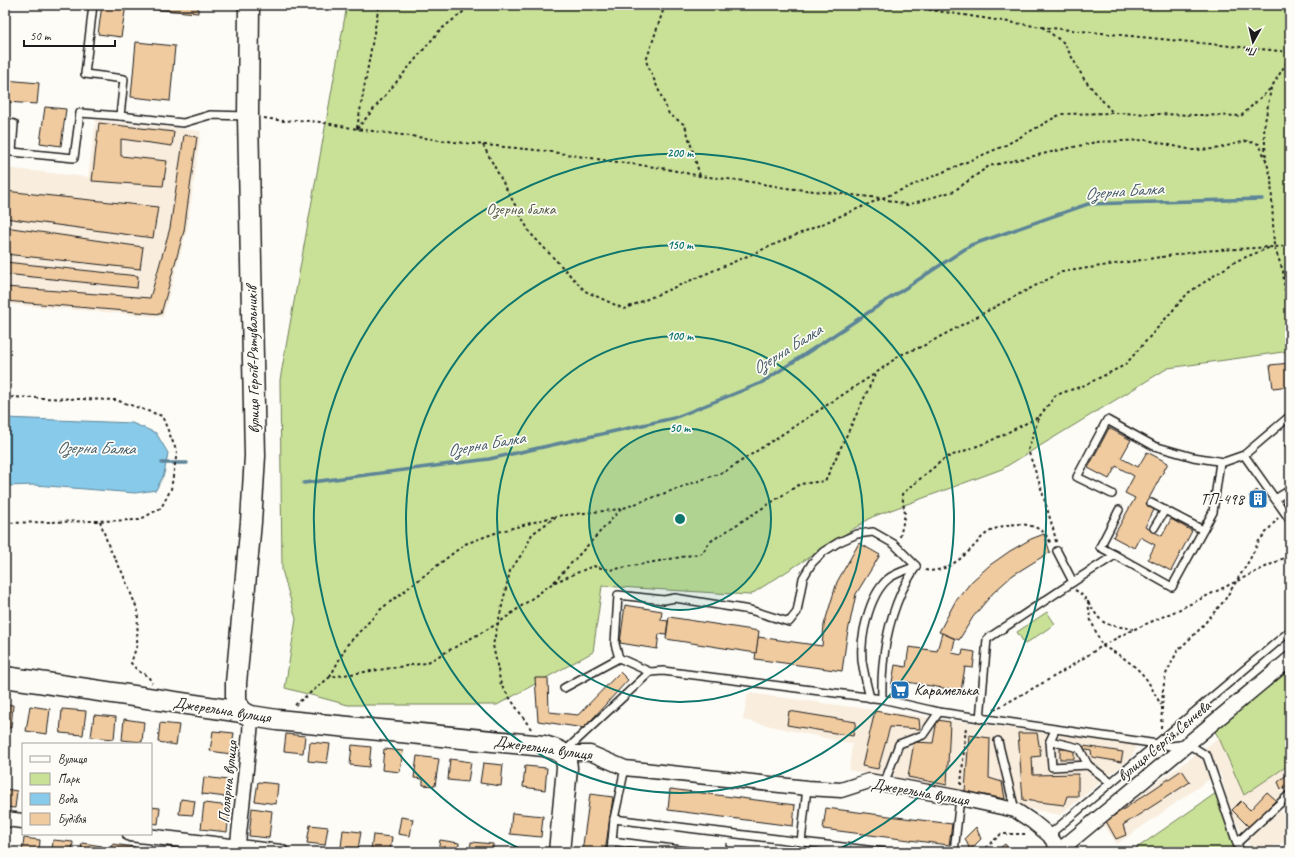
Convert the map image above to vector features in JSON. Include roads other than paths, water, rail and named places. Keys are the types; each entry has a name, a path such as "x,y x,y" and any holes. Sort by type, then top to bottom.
{"main road":[{"name":"вулиця Героїв-Рятувальників","path":"247,714 236,702 236,683 251,522 255,456 248,116 249,5"},
{"name":"Джерельна вулиця","path":"5,677 247,714 277,720 544,746 563,753"},
{"path":"559,852 567,768 566,759 563,753"}],"street":[{"name":"вулиця Сергія Сєнчева","path":"1061,851 1290,659"},
{"name":"Полярна вулиця","path":"237,849 250,733 247,714"},
{"name":"Джерельна вулиця","path":"563,753 590,753 626,768 807,788 841,790 869,781 960,798 1015,810 1049,835 1061,851"},
{"path":"5,819 22,821"},
{"path":"137,835 237,849 281,852"}],"lane":[{"path":"93,5 85,74 124,79 120,116"},
{"path":"5,122 14,124 12,152 74,158 80,112 183,123 210,115 248,116"},
{"path":"1112,494 1077,476 1107,420 1154,446 1224,462 1244,455 1290,416"},
{"path":"1244,455 1287,516"},
{"path":"1119,510 1100,547 1172,587 1213,512 1220,462"},
{"path":"1275,499 1290,490"},
{"path":"1151,502 1203,530"},
{"path":"1287,516 1290,504"},
{"path":"1154,528 1164,510"},
{"path":"916,566 894,544 873,532 857,534 839,542 823,552 812,563 803,578 797,612 790,622 750,610 675,598 664,600 618,595 615,644 619,658 650,672 663,671 882,699 967,717 1171,746 1188,744 1207,756 1240,852"},
{"path":"1057,551 1070,584"},
{"path":"980,719 987,639 1115,555"},
{"path":"870,698 862,661 864,632 871,606 879,588 889,577 916,566"},
{"path":"882,699 882,677 886,636 901,592 916,566"},
{"path":"1049,835 1290,631"},
{"path":"564,688 619,658"},
{"path":"563,753 650,672"},
{"path":"884,784 899,744 923,735 939,712"},
{"path":"1055,730 1050,741 1052,767 1088,765"},
{"path":"998,741 1015,810"},
{"path":"1050,741 1079,748 1088,765 1110,782"},
{"path":"611,852 614,819 626,768"},
{"path":"801,842 807,788"},
{"path":"1237,843 1290,794"},
{"path":"954,852 960,798"},
{"path":"614,819 884,852"},
{"path":"612,841 696,852"},
{"path":"812,852 813,843"}],"water":[{"path":"5,418 132,423 156,433 168,453 164,474 156,490 135,493 35,485 5,486"}],"waterway":[{"name":"Озерна Балка","path":"304,483 489,459 674,418 761,383 971,245 1088,204 1262,199"},
{"name":"Озерна Балка","path":"162,463 187,463"}],"place":[{"name":"ТП-498","path":"1258,499"},
{"name":"Карамелька","path":"900,690"}],"park label":[{"name":"Озерна балка","path":"521,209"}]}
